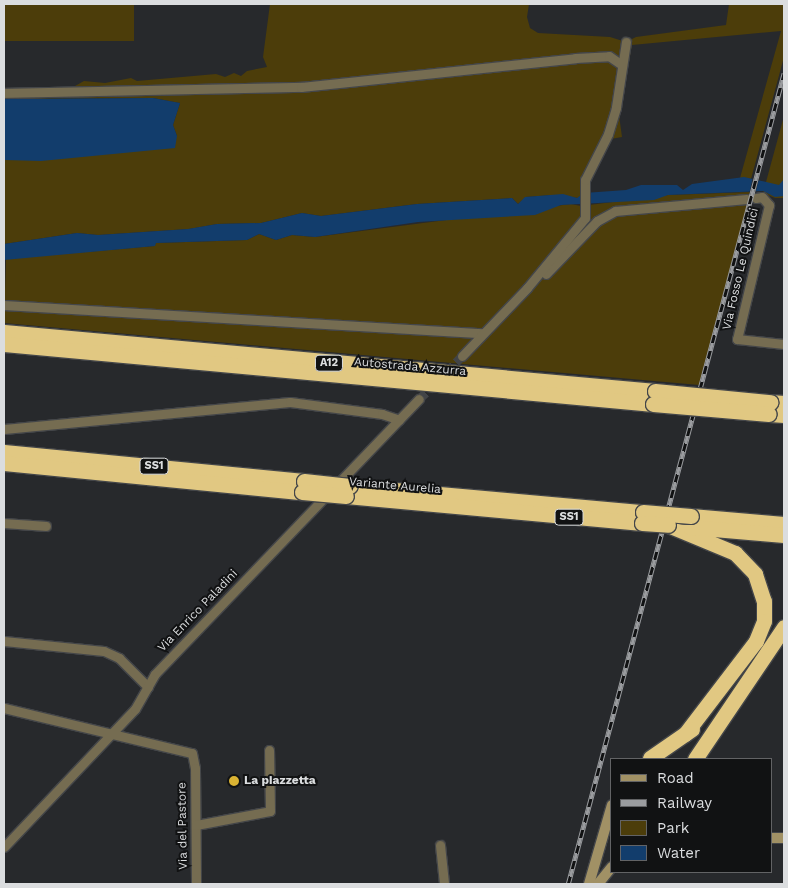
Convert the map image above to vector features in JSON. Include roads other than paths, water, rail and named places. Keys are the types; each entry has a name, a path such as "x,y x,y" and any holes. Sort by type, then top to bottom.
{"highway":[{"name":"Autostrada Azzurra","path":"4,332 654,398"},
{"name":"Autostrada Azzurra","path":"4,344 777,409"},
{"name":"Variante Aurelia","path":"4,452 348,491 642,517 689,525 784,535"},
{"name":"Variante Aurelia","path":"4,463 303,486"},
{"name":"Variante Aurelia","path":"642,517 668,525 749,521 784,524"},
{"path":"749,521 784,520"},
{"path":"685,734 753,647 762,628 765,608 761,585 746,562 726,547 689,525"},
{"path":"696,758 781,632 784,620"},
{"path":"648,758 685,734 720,705 760,661"}],"street":[{"path":"462,356 481,333 516,299 585,218 584,187 608,134 626,42"},
{"path":"4,92 301,87 609,56 622,65"},
{"name":"Via Fosso Le Quindici","path":"756,198 762,198 769,205 737,339 784,344"},
{"name":"Via Fosso Le Quindici","path":"516,299 523,298 597,221 615,210 746,199"},
{"path":"4,305 481,333"},
{"name":"Via Enrico Paladini","path":"4,847 142,701 148,687 162,667 419,399"},
{"path":"4,429 290,402 382,414 399,420"},
{"path":"4,523 46,526"},
{"path":"4,641 104,651 119,658 148,687"},
{"path":"4,708 112,733"},
{"name":"Via del Pastore","path":"112,733 189,751 194,757 196,884"},
{"path":"196,826 270,811 269,750"},
{"path":"589,884 610,812"},
{"path":"440,845 444,884"},
{"path":"598,884 610,869"}],"water":[{"path":"153,98 180,103 173,125 177,136 175,148 41,161 4,160 4,99"},
{"path":"744,177 779,185 784,179 784,196 775,197 763,191 668,195 654,200 561,205 535,215 418,222 315,237 292,235 276,240 259,234 247,240 156,243 155,246 4,260 4,244 77,233 98,235 188,229 217,224 261,223 302,213 321,216 417,204 512,198 518,204 525,197 563,194 577,198 584,193 626,190 641,185 677,185 683,190 692,184"}],"tunnel":[{"path":"447,372 462,356"},
{"path":"419,399 436,383"}],"railway":[{"path":"568,884 784,73"}],"place":[{"name":"La piazzetta","path":"234,781"}]}
